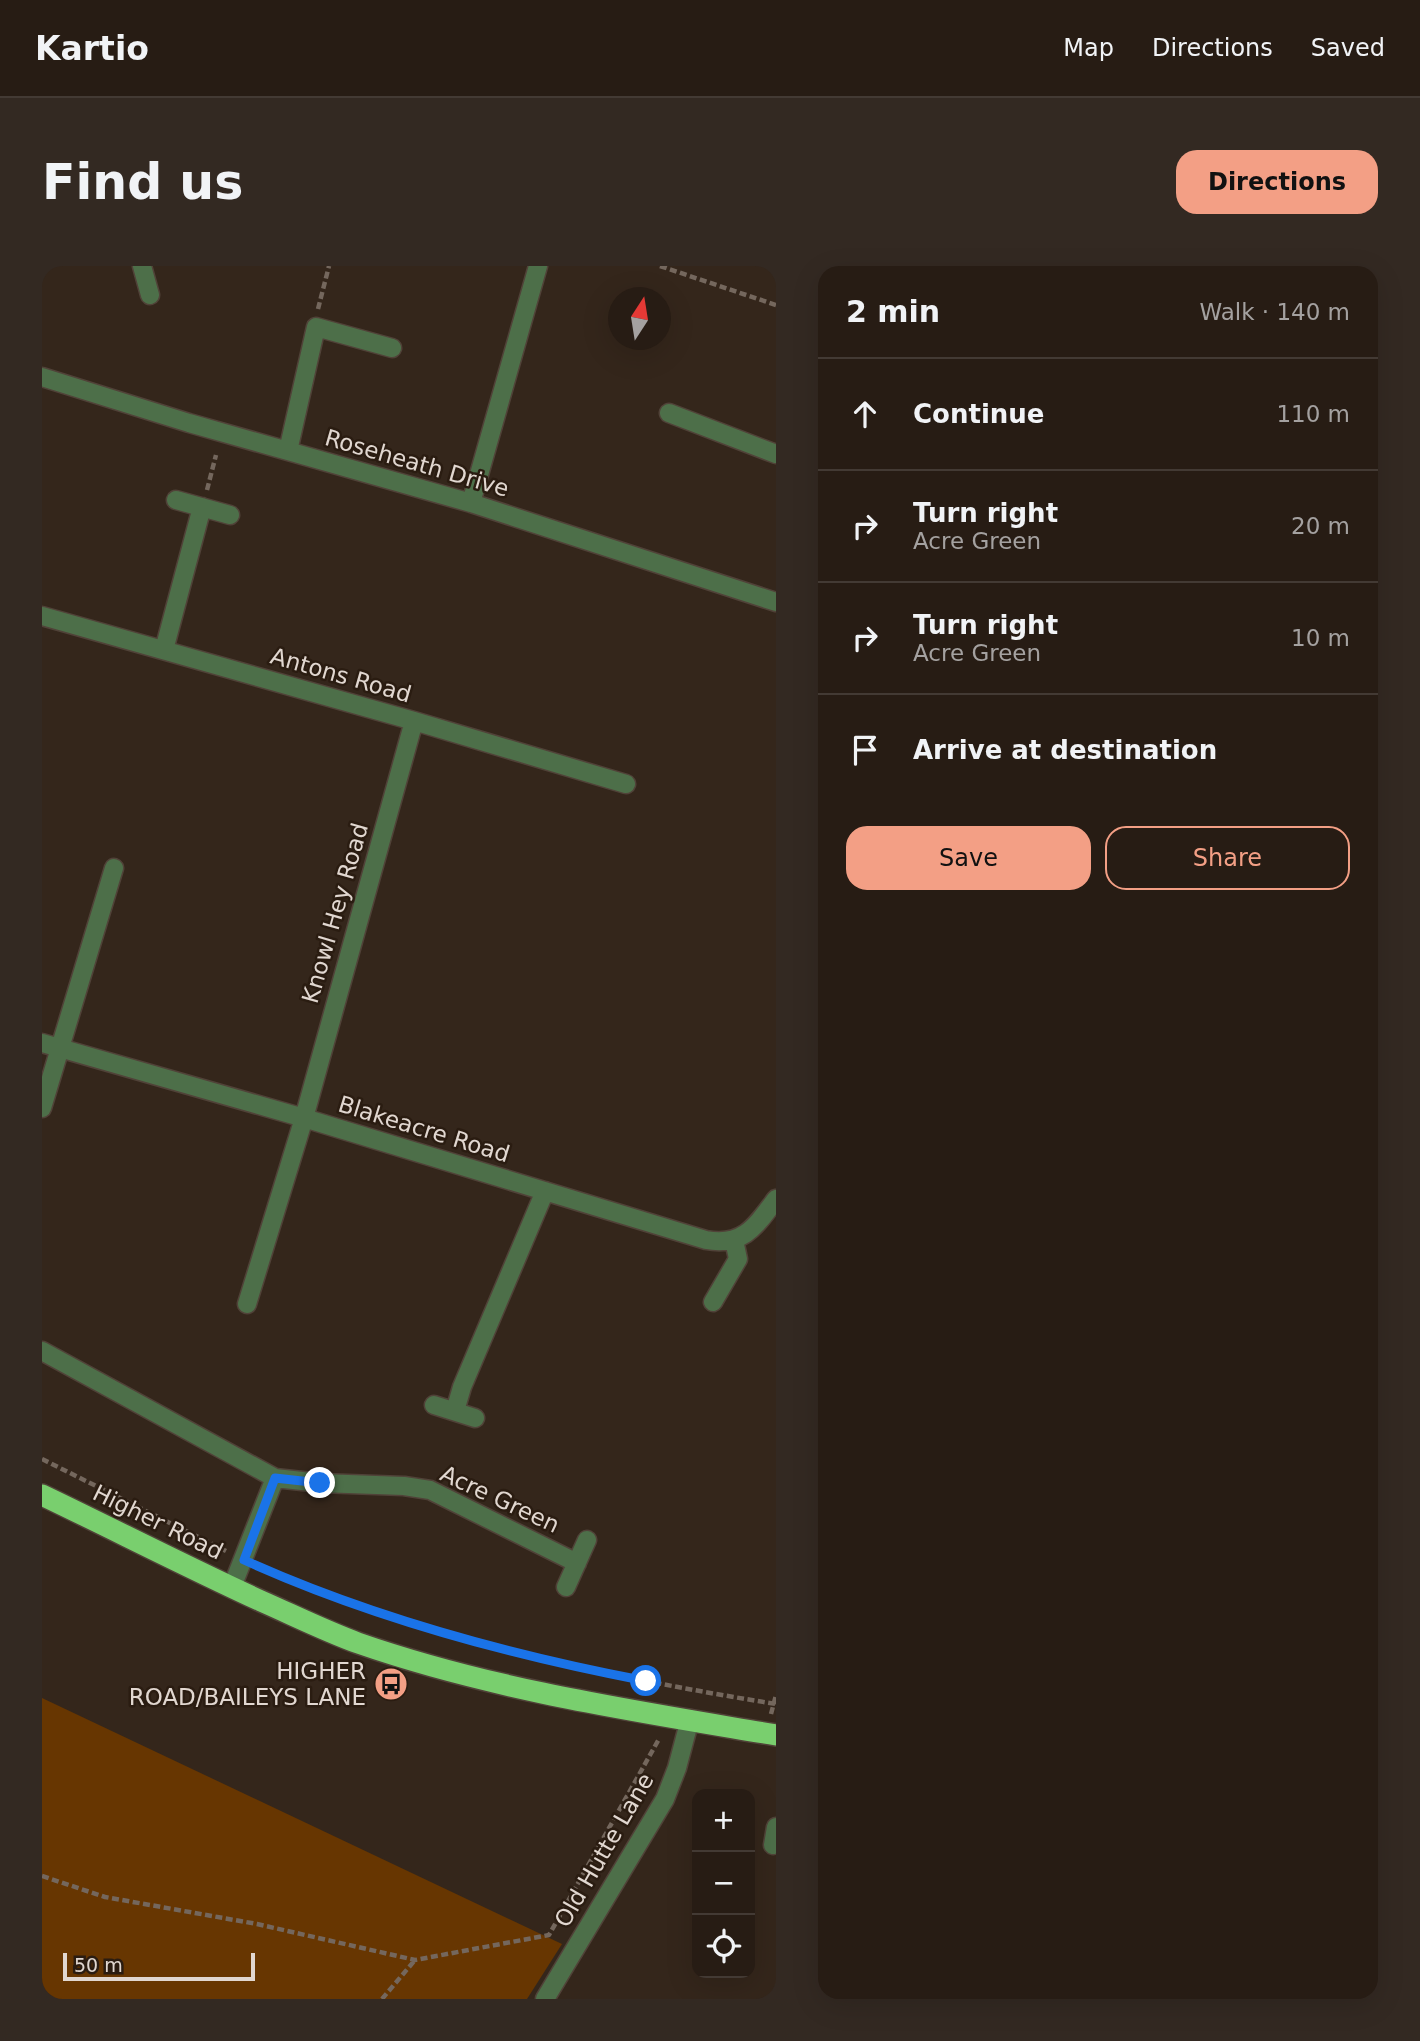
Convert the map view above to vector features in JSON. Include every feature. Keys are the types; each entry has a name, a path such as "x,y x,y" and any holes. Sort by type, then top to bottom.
{"highway":[{"name":"Higher Road","path":"42,1495 232,1587 356,1642 477,1679 776,1735"}],"street":[{"path":"142,266 150,295"},
{"path":"471,503 538,266"},
{"path":"288,451 316,327 391,348"},
{"name":"Roseheath Drive","path":"42,377 190,423 471,503 776,602"},
{"path":"668,413 776,454"},
{"path":"176,500 229,515"},
{"path":"164,650 202,507"},
{"name":"Antons Road","path":"42,616 626,784"},
{"name":"Knowl Hey Road","path":"247,1304 303,1118 414,721"},
{"path":"42,1108 51,1045 114,868"},
{"name":"Blakeacre Road","path":"51,1045 706,1240 720,1243 734,1240"},
{"path":"455,1411 462,1387 545,1191"},
{"path":"713,1302 738,1259 734,1240 743,1237 776,1199"},
{"name":"Acre Green","path":"42,1351 275,1478 430,1490 577,1563"},
{"path":"434,1405 475,1418"},
{"path":"232,1587 275,1478"},
{"path":"566,1587 587,1540"},
{"name":"Old Hutte Lane","path":"545,1999 665,1799 677,1769 680,1718"},
{"path":"773,1845 776,1827"}],"path":[{"path":"316,327 318,307 329,266"},
{"path":"660,266 776,305"},
{"path":"202,507 216,455"},
{"path":"42,1459 244,1560 388,1615 483,1645 607,1674 774,1704 776,1695"},
{"path":"42,1876 106,1897 257,1924 415,1960 549,1935 680,1718"},
{"path":"382,1999 415,1960"}],"shaded area":[{"path":"42,1698 562,1944 527,1999 42,1999"}],"place":[{"name":"HIGHER ROAD/BAILEYS LANE","path":"391,1684"}],"route":[{"path":"320,1483 275,1478 244,1560 388,1615 483,1645 646,1681"}]}
